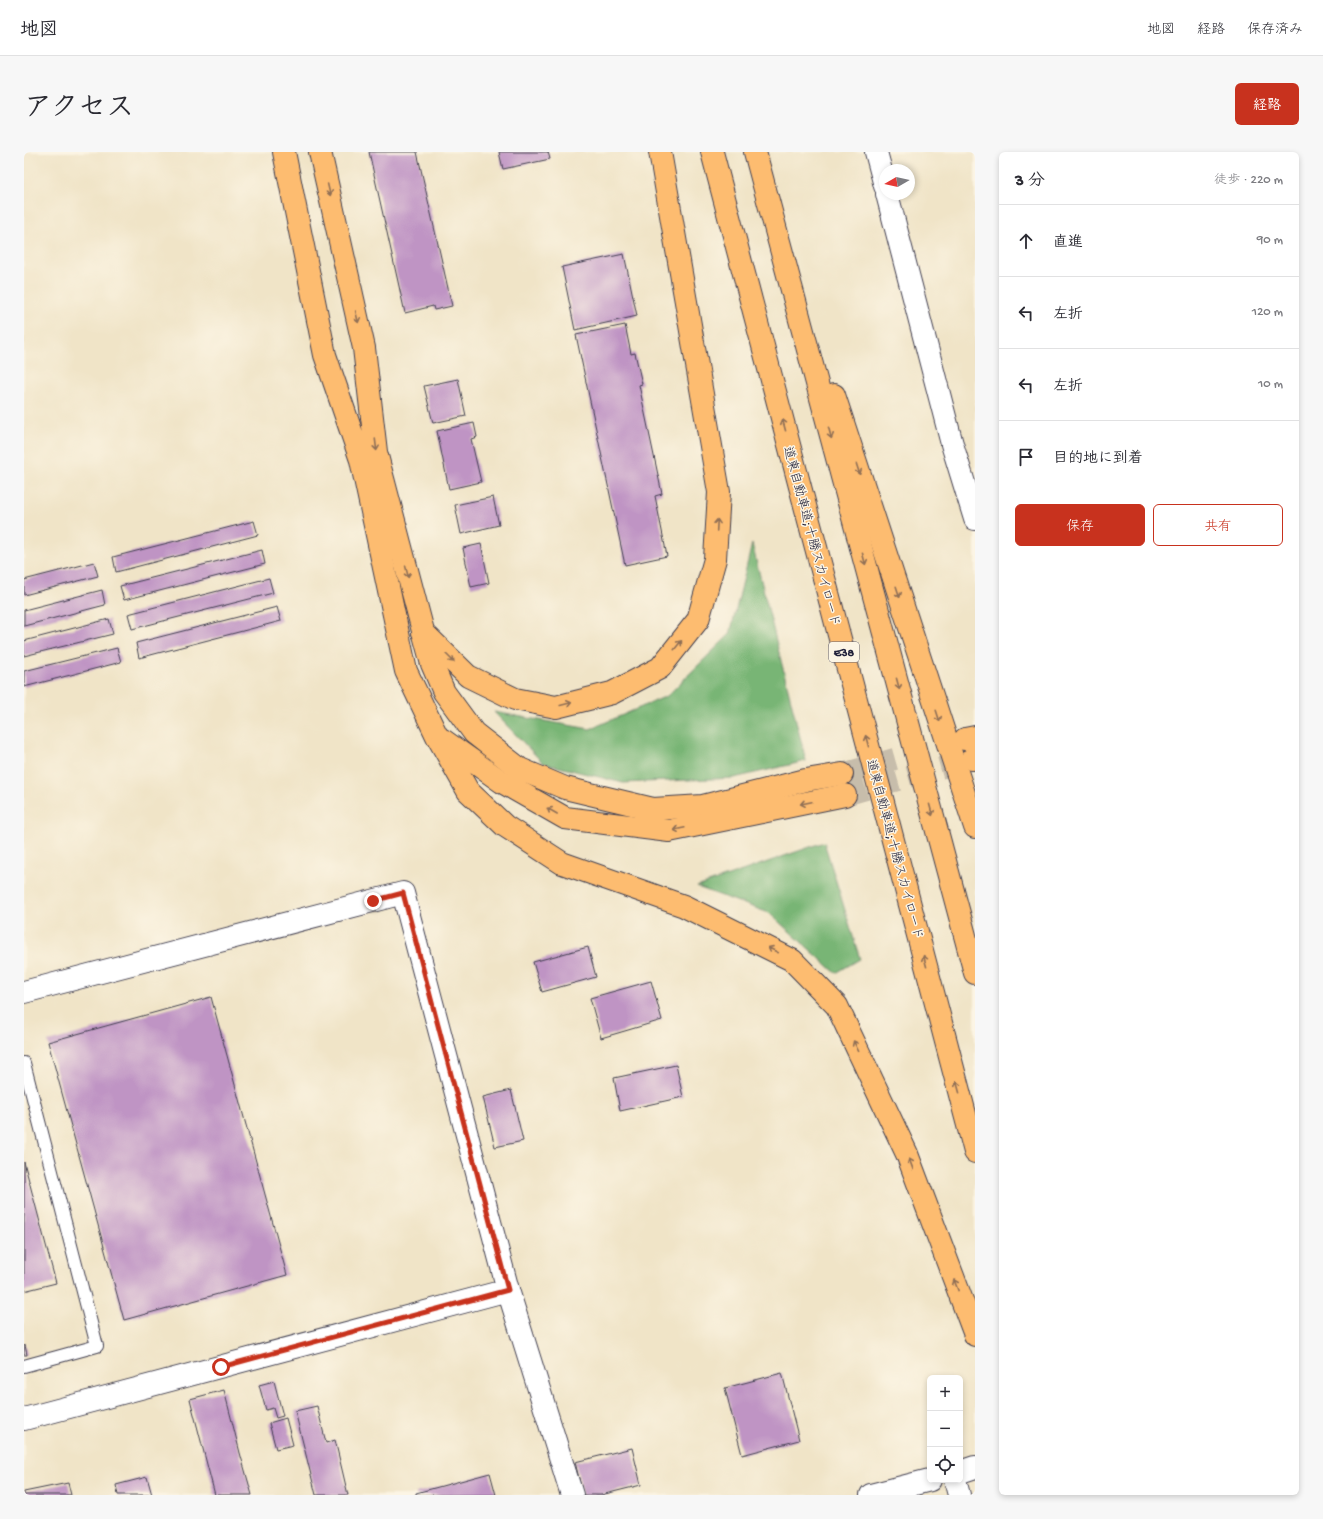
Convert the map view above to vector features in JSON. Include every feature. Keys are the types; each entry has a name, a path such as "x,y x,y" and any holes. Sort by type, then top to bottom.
{"highway":[{"path":"284,152 325,355 361,460 406,671 437,736 468,791 505,826 562,864 684,906 792,960 837,1006 907,1154 975,1335"},
{"path":"320,152 364,348 376,452 423,631 432,664 444,692 474,733 520,769 565,788 653,809 703,806 806,780 843,784 669,831 565,818 502,782 437,736"},
{"path":"423,631 468,676 515,699 556,707 612,693 660,668 698,620 715,559 719,492 660,152"},
{"name":"道東自動車道;十勝スカイロード","path":"712,152 975,1152"},
{"path":"755,152 975,973"},
{"path":"769,207 806,310 975,827"}],"street":[{"path":"876,152 879,164"},
{"path":"889,200 952,444 975,519"},
{"path":"24,992 403,893 508,1290 572,1495"},
{"path":"24,1419 508,1290"},
{"path":"963,1471 975,1468"},
{"path":"870,1495 927,1481"},
{"path":"956,1483 959,1495"}],"lane":[{"path":"24,1063 28,1096 97,1346 24,1366"}],"green space":[{"path":"752,544 806,761 734,778 623,783 543,763 494,712 590,729 667,696 730,634"},
{"path":"824,842 860,959 836,973 769,913 697,887"}],"building":[{"path":"369,152 417,152 452,306 434,310 433,306 405,313"},
{"path":"499,152 548,152 550,159 503,169"},
{"path":"624,254 637,316 575,330 562,267"},
{"path":"625,325 631,354 635,353 642,384 639,385 662,494 655,496 667,556 625,565 576,335"},
{"path":"458,379 466,416 433,423 424,386"},
{"path":"474,423 477,437 471,439 481,482 449,489 437,431"},
{"path":"493,497 499,525 461,534 455,505"},
{"path":"254,521 258,535 116,572 113,557"},
{"path":"481,544 489,583 471,587 463,548"},
{"path":"262,550 265,564 124,600 120,586"},
{"path":"94,562 98,576 24,595 24,580"},
{"path":"269,578 273,593 132,629 128,614"},
{"path":"102,590 105,605 24,626 24,610"},
{"path":"277,607 281,621 139,658 136,643"},
{"path":"109,619 113,634 24,656 24,641"},
{"path":"117,648 121,662 24,687 24,671"},
{"path":"588,947 596,977 542,992 533,962"},
{"path":"651,981 662,1020 601,1038 590,998"},
{"path":"211,997 287,1275 124,1320 48,1042"},
{"path":"676,1065 683,1097 620,1111 614,1078"},
{"path":"511,1090 523,1141 495,1147 483,1097"},
{"path":"24,1162 56,1283 24,1291"},
{"path":"25,1345 27,1355 24,1355"},
{"path":"782,1373 799,1440 742,1455 725,1388"},
{"path":"274,1381 283,1416 276,1418 273,1408 266,1410 259,1385"},
{"path":"224,1390 252,1495 215,1495 190,1399"},
{"path":"317,1406 326,1443 335,1440 348,1495 316,1495 295,1411"},
{"path":"286,1418 293,1445 276,1449 269,1423"},
{"path":"632,1448 641,1485 601,1495 583,1495 575,1462"},
{"path":"490,1473 496,1495 416,1495 416,1493"},
{"path":"147,1477 152,1495 118,1495 116,1485"},
{"path":"68,1483 71,1495 24,1495 24,1492"}],"tunnel":[{"path":"842,774 965,739"},
{"path":"845,795 972,759"}],"route":[{"path":"221,1367 508,1290 403,893 373,901"}]}
